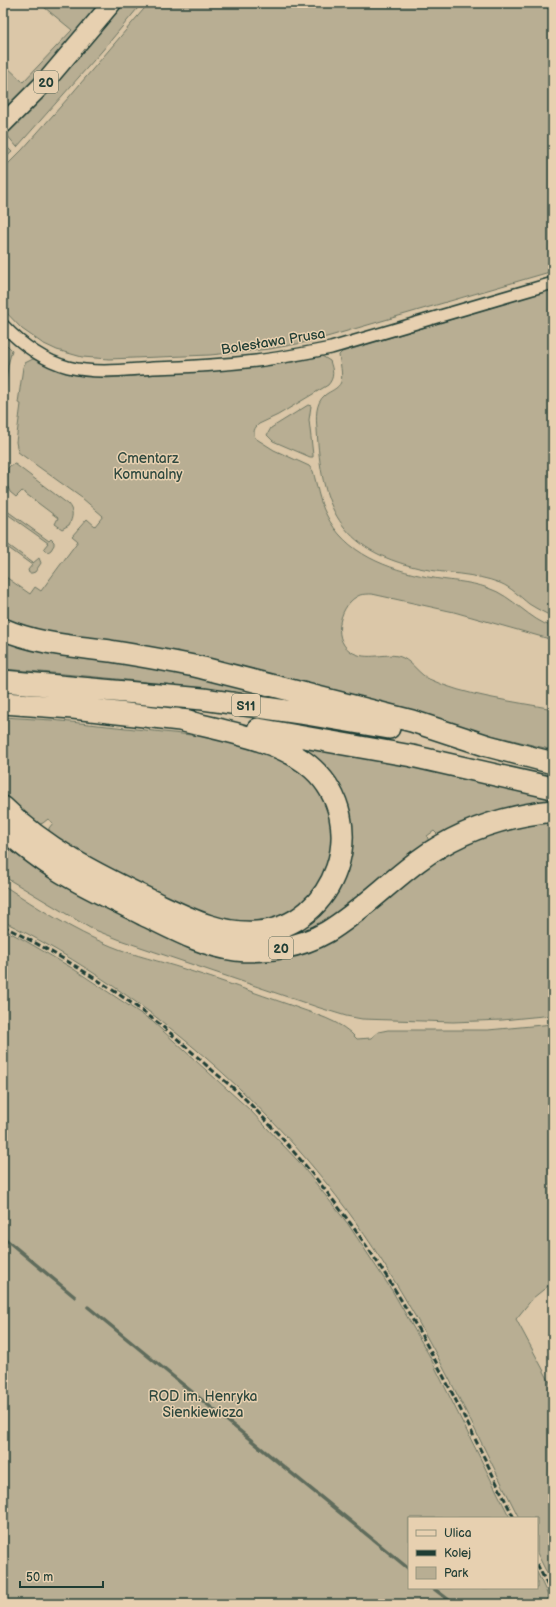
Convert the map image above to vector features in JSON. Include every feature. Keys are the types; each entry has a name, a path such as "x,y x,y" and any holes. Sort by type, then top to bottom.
{"highway":[{"path":"3,628 21,636 49,643 149,657 203,668 412,722 488,746"},
{"name":"S11","path":"3,681 203,699 300,713 488,746 553,763"},
{"name":"S11","path":"3,702 73,708 251,728 352,745 478,770 553,788"},
{"path":"3,807 40,839 58,852 112,882 198,922 217,929 236,932 257,932 274,929 289,923 304,914 322,895 333,877 339,861 343,843 340,814 331,791 324,779 313,768 291,752 258,740 176,719"},
{"name":"20","path":"3,829 27,849 58,871 186,936 212,945 237,950 268,950 290,946 325,933 364,905 417,862 453,838 506,818 553,811"}],"main road":[{"name":"20","path":"3,124 46,81 112,3"}],"street":[{"name":"Bolesława Prusa","path":"3,325 26,347 43,358 83,370 110,371 225,365 293,356 331,348 553,283"}],"green space":[{"path":"39,3 103,3 3,116 3,63 23,82 72,30"},
{"path":"119,3 142,3 102,51 17,147 6,134 7,128"},
{"path":"149,3 553,3 553,271 313,341 270,349 210,355 109,359 82,357 57,350 42,343 22,329 3,309 3,169 69,97"},
{"path":"3,143 12,152 3,160"},
{"path":"553,289 553,617 529,604 512,590 500,583 470,575 419,568 392,560 370,550 353,536 340,521 330,502 323,481 316,420 319,402 341,382 342,372 339,355 342,352"},
{"path":"3,341 12,350 8,365 3,414"},
{"name":"Cmentarz Komunalny","path":"322,356 330,361 332,367 332,379 328,385 278,415 259,424 254,430 255,438 274,450 309,466 313,471 326,514 334,528 344,540 369,558 413,574 466,582 488,588 505,596 544,624 553,627 553,640 454,612 372,594 364,594 353,599 347,605 343,613 340,621 340,630 344,645 350,651 363,656 391,655 403,658 429,679 458,690 553,709 553,750 415,717 140,655 3,621 3,575 30,594 35,587 41,591 78,541 72,536 87,519 95,526 103,516 82,498 18,452 16,442 21,404 18,403 23,367 25,363 33,359 71,374 107,378 239,368 294,362"},
{"path":"308,405 311,406 309,420 313,457 273,441 267,435 271,428"},
{"path":"15,464 68,504 72,514 69,525 62,529 55,524 58,518 22,491 16,497 10,492 7,485 8,468"},
{"path":"3,508 49,541 51,539 54,542 54,545 51,550 48,552 45,551 44,548 48,543 3,511"},
{"path":"3,541 33,563 39,558 41,563 35,572 29,573 28,570 32,565 3,544"},
{"path":"3,635 116,657 316,704 160,684 3,669"},
{"path":"3,717 52,720 228,739 287,757 325,794 335,849 314,895 278,920 226,924 119,878 49,835 49,828 53,823 48,819 38,825 3,798"},
{"path":"301,747 396,764 491,784 553,799 553,806 439,836 434,831 427,836 429,842 333,922 263,945 189,925 297,926 350,838 298,748"},
{"path":"553,818 553,1015 502,1020 453,1022 362,1019 346,1016 123,941 90,928 3,876 3,837 272,957 473,836"},
{"path":"3,885 69,926 97,940 129,953 175,966 317,1015 335,1022 350,1032 357,1039 371,1038 378,1032 388,1030 488,1030 553,1024 553,1282 533,1298 516,1319 553,1388 553,1585 538,1555 538,1517 519,1517 454,1387 401,1292 346,1208 306,1158 262,1111 215,1066 165,1024 113,986 59,952 3,921"},
{"name":"ROD im. Henryka Sienkiewicza","path":"3,929 72,968 152,1021 250,1110 299,1162 348,1224 393,1292 429,1355 510,1517 408,1517 408,1589 538,1589 538,1574 552,1604 3,1604"}],"waterway":[{"path":"3,1237 75,1297"},
{"path":"88,1307 408,1568"},
{"path":"434,1589 454,1604"}],"railway":[{"path":"3,926 80,969 153,1019 253,1107 292,1149 347,1218 395,1290 442,1374 514,1517"},
{"path":"538,1566 553,1596"}]}
